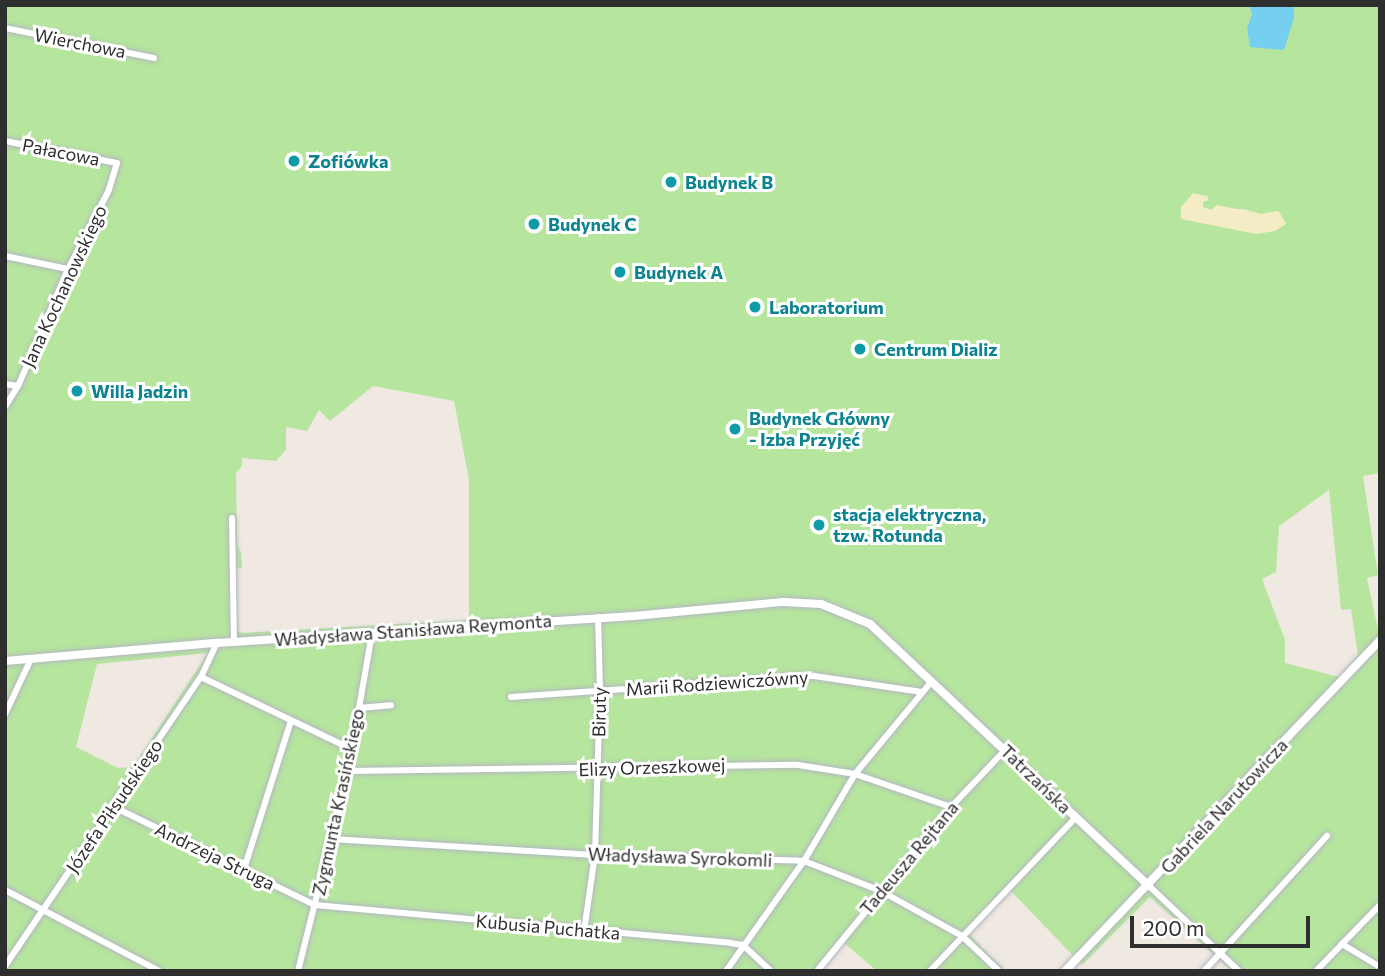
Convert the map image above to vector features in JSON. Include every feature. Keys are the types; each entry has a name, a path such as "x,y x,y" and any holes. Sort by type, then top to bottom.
{"street":[{"name":"Wierchowa","path":"5,29 154,58"},
{"name":"Pałacowa","path":"5,141 117,163"},
{"name":"Jana Kochanowskiego","path":"5,407 18,386 68,269 108,190 117,163"},
{"path":"5,256 68,269"},
{"path":"5,384 18,386"},
{"path":"232,518 234,642"},
{"name":"Władysława Stanisława Reymonta","path":"5,661 783,602 821,604"},
{"name":"Tatrzańska","path":"821,604 870,624 1239,971"},
{"name":"Biruty","path":"584,931 595,855 600,691 598,617"},
{"name":"Zygmunta Krasińskiego","path":"298,971 348,771 372,633"},
{"name":"Gabriela Narutowicza","path":"1065,971 1149,886 1380,639"},
{"name":"Józefa Piłsudskiego","path":"5,966 201,677 217,643"},
{"path":"5,714 30,661"},
{"name":"Marii Rodziewiczówny","path":"511,697 814,676 922,692"},
{"path":"201,677 351,749"},
{"path":"726,971 804,861 855,774 931,681"},
{"path":"359,708 391,705"},
{"path":"244,869 291,721"},
{"name":"Tadeusza Rejtana","path":"817,971 951,807 1006,750"},
{"name":"Elizy Orzeszkowej","path":"348,771 798,765 855,774 951,807"},
{"name":"Andrzeja Struga","path":"114,807 315,905"},
{"path":"930,971 1076,817"},
{"path":"1203,971 1327,836"},
{"name":"Władysława Syrokomli","path":"331,839 595,855 804,861 881,891 962,936 999,971"},
{"path":"5,890 159,971"},
{"name":"Kubusia Puchatka","path":"315,905 743,945"},
{"path":"1316,971 1380,905"},
{"path":"1342,944 1380,967"},
{"path":"743,945 771,971"}],"green space":[{"path":"5,5 1380,5 1380,473 1363,476 1378,575 1367,578 1380,639 1380,971 1232,971 1150,897 1082,965 1011,891 969,934 1005,971 877,971 843,942 820,971 5,971","holes":["1203,202 1202,207 1211,210 1243,209 1261,214 1278,211 1256,234 1181,207","373,386 454,401 469,480 469,620 242,633 238,631 236,569 242,568 237,543 236,473 242,466 242,458 276,461 286,450 286,427 307,431 319,410 330,421","1329,490 1341,610 1351,609 1358,655 1339,677 1285,663 1285,640 1262,579 1276,572 1279,526","208,653 133,767 118,768 76,747 97,664"]}],"sand":[{"path":"1193,193 1207,196 1209,200 1203,202 1203,207 1211,210 1217,205 1261,214 1279,211 1286,224 1275,231 1256,234 1181,219 1181,207"}],"water":[{"path":"1249,5 1294,5 1294,18 1284,50 1250,47 1247,28 1252,14"}],"place":[{"name":"Zofiówka","path":"294,161"},
{"name":"Budynek B","path":"671,182"},
{"name":"Budynek C","path":"534,224"},
{"name":"Budynek A","path":"620,272"},
{"name":"Laboratorium","path":"755,307"},
{"name":"Centrum Dializ","path":"860,349"},
{"name":"Willa Jadzin","path":"77,391"},
{"name":"Budynek Główny - Izba Przyjęć","path":"735,429"},
{"name":"stacja elektryczna, tzw. Rotunda","path":"819,525"}]}
